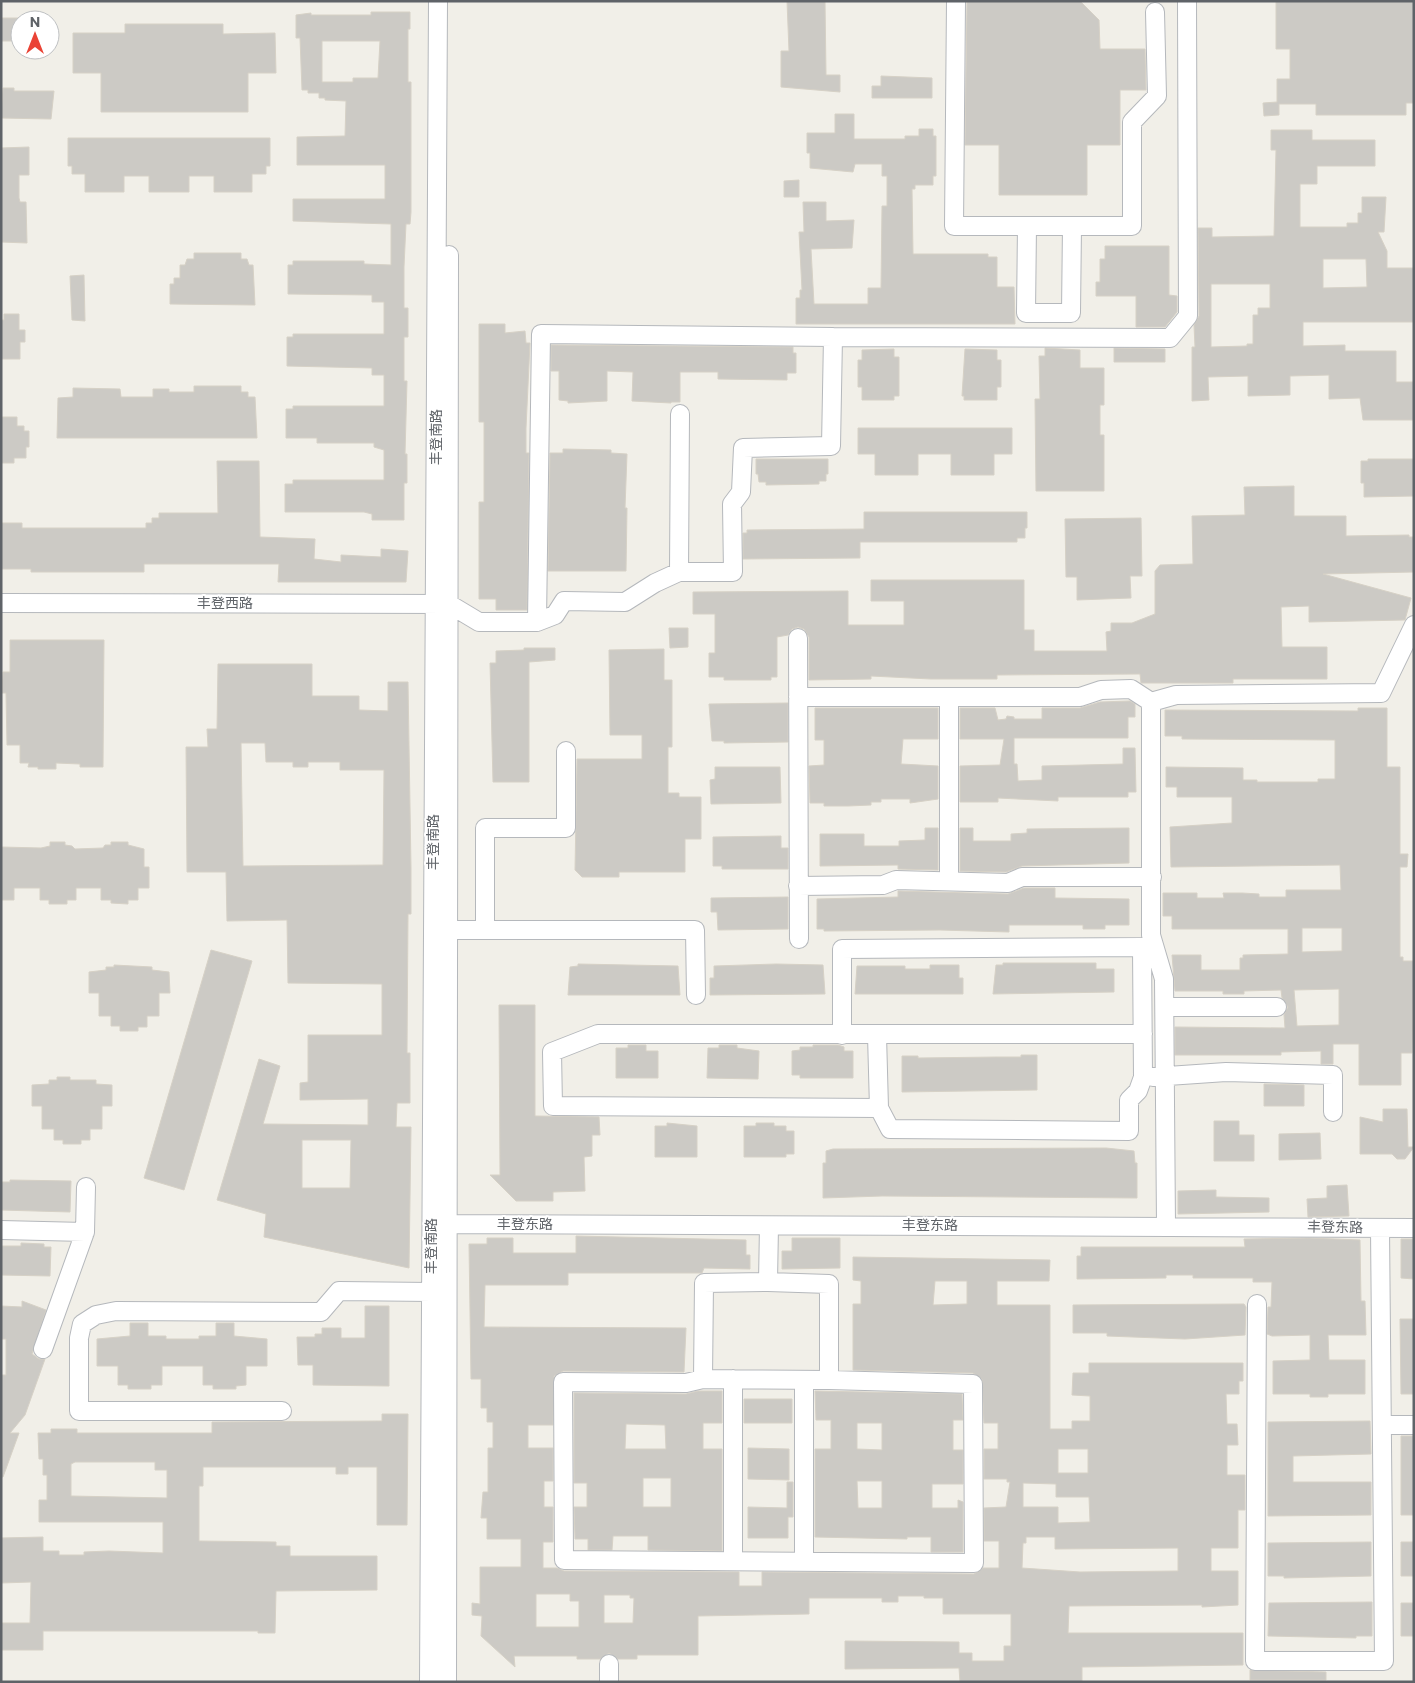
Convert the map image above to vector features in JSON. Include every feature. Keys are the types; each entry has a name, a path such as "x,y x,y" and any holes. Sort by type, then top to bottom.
{"street":[{"name":"丰登南路","path":"438,1 442,604 448,930 447,1682"},
{"name":"丰登南路","path":"428,1682 431,1292 442,604 448,1"},
{"path":"956,1 954,226 1132,226 1132,122 1157,96 1155,12"},
{"path":"537,622 541,334 1170,338 1188,316 1187,1"},
{"path":"1027,226 1026,313 1071,314 1072,226"},
{"path":"442,604 479,622 537,622 555,615 564,601 625,602 655,583 679,572 733,572 732,504 741,492 743,448 831,446 833,337"},
{"path":"679,572 680,414"},
{"name":"丰登西路","path":"1,603 442,604"},
{"path":"1150,702 1176,694 1382,693 1414,625"},
{"path":"798,638 799,939"},
{"path":"798,697 1080,697 1101,690 1130,689 1150,702"},
{"path":"949,697 949,881"},
{"path":"1150,702 1151,934 1164,979 1166,1225"},
{"path":"485,930 485,828 566,828 566,751"},
{"path":"798,886 884,885 896,880 1008,883 1022,877 1152,877"},
{"path":"448,930 695,930 696,995"},
{"path":"842,1034 842,949 1142,948 1143,1076 1138,1090 1129,1100 1129,1132 890,1129 878,1108 877,1035"},
{"path":"1164,1007 1277,1007"},
{"path":"878,1108 553,1106 552,1052 598,1034 1143,1034"},
{"path":"1143,1076 1165,1077 1226,1072 1333,1075 1333,1112"},
{"path":"43,1350 85,1232 86,1187"},
{"name":"丰登东路","path":"447,1224 769,1226 1166,1225 1414,1228"},
{"path":"768,1282 769,1226"},
{"path":"1257,1304 1255,1661 1384,1661 1380,1228"},
{"path":"1,1230 85,1232"},
{"path":"703,1379 704,1283 768,1282 829,1284 829,1380"},
{"path":"282,1411 79,1411 79,1338 82,1324 96,1315 116,1311 321,1312 339,1291 431,1292"},
{"path":"703,1379 973,1384 974,1563 564,1560 563,1382 686,1383 703,1379"},
{"path":"733,1379 733,1561"},
{"path":"804,1380 804,1562"},
{"path":"1382,1425 1414,1425"},
{"path":"609,1664 609,1682"}],"building":[{"path":"787,1 825,1 826,75 840,75 840,92 781,87 781,51 789,51"},
{"path":"967,1 1080,1 1099,20 1100,49 1145,49 1146,90 1120,90 1120,145 1087,145 1087,195 999,195 999,145 965,145"},
{"path":"1276,1 1414,1 1414,103 1406,103 1406,115 1316,115 1316,104 1279,104 1279,115 1264,116 1263,103 1277,102 1277,79 1290,79 1290,49 1276,49"},
{"path":"371,12 410,12 410,29 408,29 408,82 411,82 411,212 410,224 406,224 404,267 404,308 408,308 408,337 404,337 404,381 407,381 405,454 407,454 407,483 404,483 404,520 372,520 372,514 364,512 285,512 285,484 293,484 293,480 384,480 384,450 374,447 374,443 317,443 317,438 286,438 286,409 293,409 293,406 384,406 384,375 372,375 372,368 287,366 287,337 293,337 293,334 384,334 384,302 372,302 372,295 288,294 288,265 293,265 293,261 364,261 364,264 391,265 391,224 293,221 293,199 385,199 385,165 297,165 297,137 345,136 346,101 325,100 325,98 319,98 319,93 308,93 308,90 302,90 300,38 296,38 296,15 311,13 311,15 371,15","holes":["322,41 380,41 378,78 353,78 353,82 322,82"]},
{"path":"1,18 10,18 10,41 1,41"},
{"path":"125,24 223,24 223,34 275,33 276,73 248,73 248,112 101,112 101,73 73,73 73,33 125,33"},
{"path":"881,76 932,78 932,98 872,98 872,86 881,86"},
{"path":"3,88 14,88 14,91 54,91 51,119 1,118"},
{"path":"835,114 854,114 854,139 905,139 905,136 919,136 919,129 933,129 933,136 936,136 936,176 933,176 933,185 915,185 915,189 912,189 913,254 988,254 988,257 997,257 997,287 1014,287 1015,324 796,324 796,298 800,298 800,290 802,290 799,232 804,232 803,202 826,202 826,221 854,220 852,248 811,249 814,304 868,304 868,288 881,288 882,206 887,206 887,176 882,176 882,164 855,164 853,172 810,168 810,153 807,153 807,133 835,133"},
{"path":"1271,130 1312,130 1312,140 1375,140 1375,166 1317,166 1317,184 1300,184 1300,227 1347,227 1347,223 1358,223 1358,213 1362,213 1362,197 1386,197 1384,232 1378,232 1387,251 1387,268 1414,268 1414,322 1303,322 1303,346 1345,345 1345,351 1396,351 1396,382 1414,382 1414,420 1363,420 1360,398 1329,399 1329,375 1290,376 1290,395 1248,396 1248,376 1208,377 1209,400 1192,401 1192,347 1195,347 1194,325 1199,316 1198,228 1212,228 1212,237 1274,236 1276,150 1271,150","holes":["1323,259 1366,259 1367,287 1323,288","1211,284 1270,284 1270,308 1258,308 1258,315 1253,315 1253,344 1247,344 1247,346 1211,347"]},
{"path":"68,138 270,138 270,166 266,166 266,174 252,174 252,192 214,192 214,176 189,176 189,192 149,192 149,176 124,176 124,192 85,192 85,174 72,174 72,166 68,166"},
{"path":"29,147 29,175 19,175 20,202 26,202 27,243 1,242 1,148"},
{"path":"799,180 799,197 784,197 784,181"},
{"path":"1105,246 1169,246 1169,295 1177,296 1177,312 1165,327 1136,327 1136,296 1096,296 1096,282 1100,282 1100,259 1105,259"},
{"path":"194,253 241,253 241,259 247,259 249,265 253,265 255,305 170,304 170,284 174,284 174,278 180,278 180,265 185,265 187,259 194,259"},
{"path":"84,275 85,321 72,320 70,276"},
{"path":"4,314 19,314 19,330 25,330 25,342 20,342 20,359 1,359 1,320 4,320"},
{"path":"479,324 505,324 505,333 525,331 526,343 530,343 526,428 526,453 529,453 527,610 496,610 496,599 479,599 479,502 484,502 484,422 479,422"},
{"path":"551,345 793,347 793,353 796,353 796,373 787,373 787,380 718,379 718,372 680,372 680,402 671,403 632,401 633,372 607,371 607,401 568,403 568,401 559,400 559,371 551,371"},
{"path":"1045,348 1080,350 1080,368 1104,368 1104,405 1100,405 1100,435 1104,435 1104,491 1036,491 1035,399 1040,399 1039,356 1045,356"},
{"path":"1114,348 1165,349 1165,362 1114,362"},
{"path":"894,349 894,357 899,357 899,396 894,396 894,400 862,400 862,387 858,387 858,360 862,360 862,350"},
{"path":"965,349 997,350 997,360 1001,360 1001,387 997,387 997,400 964,400 964,396 962,396"},
{"path":"194,386 241,386 241,392 248,392 248,397 255,397 257,438 57,438 58,398 73,397 73,388 120,389 121,397 153,397 153,389 169,389 169,392 194,392"},
{"path":"1,417 17,417 17,426 24,426 24,431 29,431 29,447 26,447 26,458 14,458 14,463 1,463"},
{"path":"858,428 1012,428 1012,454 994,454 994,475 951,475 951,454 918,454 918,475 875,475 875,454 858,454"},
{"path":"563,449 611,450 611,453 627,454 625,508 627,508 626,571 548,571 550,453 563,453"},
{"path":"756,459 828,459 828,474 826,474 826,481 819,481 819,484 766,485 766,482 759,482 758,474 756,474"},
{"path":"1368,459 1414,459 1414,496 1364,497 1364,483 1361,483 1361,461 1368,461"},
{"path":"217,461 259,461 260,537 315,539 314,559 341,562 341,555 381,557 381,549 408,551 406,582 278,582 279,564 144,564 144,572 31,572 31,569 1,569 1,523 22,523 22,528 146,528 146,523 152,523 152,518 159,518 159,513 218,513"},
{"path":"1294,486 1294,516 1346,516 1346,536 1409,535 1409,537 1414,537 1414,572 1323,574 1411,598 1405,620 1309,622 1309,606 1281,607 1282,647 1327,647 1327,679 1233,679 1233,683 1141,683 1140,674 997,675 997,679 931,679 871,676 871,679 809,680 809,637 804,629 798,627 792,629 788,635 777,637 777,677 771,677 771,680 724,680 724,677 709,677 709,653 715,653 715,614 693,614 693,592 848,591 848,625 904,625 904,601 871,601 871,580 1024,580 1024,630 1034,630 1034,651 1107,651 1106,632 1111,631 1111,623 1132,623 1155,614 1155,571 1160,565 1193,564 1192,516 1245,515 1244,487"},
{"path":"864,512 1027,512 1027,528 1025,528 1025,538 1017,538 1017,542 860,542 860,558 743,559 743,533 747,533 747,530 864,529"},
{"path":"1141,518 1142,576 1130,576 1131,598 1077,600 1077,577 1066,577 1065,519"},
{"path":"669,628 688,628 688,647 670,648"},
{"path":"10,640 104,640 103,767 80,767 80,764 56,763 56,769 38,769 38,767 28,767 29,763 20,763 20,745 7,745 6,693 2,693 3,672 10,672"},
{"path":"524,648 555,648 555,660 529,662 529,782 493,782 490,663 496,663 496,651 524,650"},
{"path":"664,649 664,680 672,680 672,747 668,747 668,793 679,793 679,797 701,797 701,839 685,839 685,872 619,872 619,877 582,877 575,870 577,759 642,759 642,735 610,735 609,650"},
{"path":"218,664 312,664 312,696 359,696 359,710 388,711 388,682 408,682 411,914 408,914 407,1053 410,1053 410,1103 397,1103 396,1127 411,1127 409,1268 264,1237 266,1214 217,1200 259,1059 280,1066 263,1124 368,1125 368,1099 300,1100 300,1083 308,1082 308,1035 382,1035 382,984 288,983 287,920 227,921 226,872 187,872 186,747 208,747 207,729 217,729","holes":["241,743 265,743 266,762 293,762 293,767 308,767 308,762 340,762 340,770 384,770 383,865 243,866","302,1140 351,1140 350,1188 302,1188"]},
{"path":"1130,701 1135,704 1135,717 1128,717 1128,738 1014,738 1014,764 1017,764 1018,781 1042,780 1042,766 1123,764 1123,748 1135,748 1136,792 1128,792 1128,797 1058,797 1058,801 998,798 998,802 960,802 960,766 1000,765 1004,739 960,739 960,708 995,708 998,720 1006,719 1007,716 1014,717 1014,719 1042,719 1042,708 1080,708 1100,702"},
{"path":"788,703 788,742 724,743 724,741 712,741 709,704"},
{"path":"815,708 938,708 938,739 903,739 901,764 938,766 938,799 910,803 910,799 881,799 881,802 871,802 871,805 848,806 824,806 824,803 810,803 809,766 824,765 824,740 815,740"},
{"path":"1358,708 1387,708 1387,767 1400,767 1400,854 1408,854 1407,867 1400,867 1400,957 1403,957 1403,961 1414,961 1412,1053 1401,1053 1401,1085 1359,1085 1359,1044 1333,1044 1333,1064 1321,1064 1321,1051 1281,1052 1281,1055 1175,1055 1175,1027 1285,1028 1284,1015 1288,1007 1282,998 1281,990 1244,991 1244,994 1223,994 1223,991 1175,991 1172,955 1201,955 1201,970 1240,970 1240,958 1243,958 1243,955 1288,954 1288,929 1172,929 1172,916 1163,916 1163,893 1197,893 1197,898 1224,898 1223,893 1259,894 1259,897 1286,897 1286,890 1341,890 1340,865 1171,867 1170,827 1232,823 1232,797 1177,797 1177,787 1166,787 1166,767 1243,768 1243,780 1257,780 1257,782 1318,782 1318,779 1335,779 1335,740 1182,739 1182,736 1165,736 1165,710 1358,711","holes":["1302,928 1342,928 1342,951 1302,952","1339,989 1339,1025 1297,1026 1294,990"]},
{"path":"715,767 780,767 781,803 711,804 710,780 715,779"},
{"path":"925,828 938,828 938,870 898,869 898,865 820,866 820,834 864,834 864,846 899,846 899,841 925,840"},
{"path":"960,828 973,828 973,841 1011,841 1011,834 1027,833 1027,829 1129,828 1129,863 1022,866 1006,872 960,871"},
{"path":"781,836 781,848 788,848 788,869 722,869 722,866 713,866 713,837"},
{"path":"50,842 65,842 65,845 72,846 75,849 103,848 105,845 111,845 111,842 128,842 128,845 144,849 144,867 149,867 149,888 138,888 138,900 128,900 128,904 111,903 111,900 101,900 101,888 76,888 76,900 67,900 67,904 49,904 49,900 40,900 40,888 14,888 14,900 1,900 1,847 41,848 50,846"},
{"path":"1024,888 1055,888 1055,898 1129,899 1129,925 1105,925 1105,929 1083,929 1083,925 1009,925 1009,932 940,930 824,931 824,929 817,929 817,899 898,897 898,891 1008,894"},
{"path":"788,897 788,929 718,930 717,912 711,912 711,898"},
{"path":"211,950 252,961 184,1190 144,1178"},
{"path":"1003,963 1096,963 1096,969 1114,969 1114,992 993,994 996,965 1003,965"},
{"path":"578,964 678,966 680,995 568,995 570,967 578,966"},
{"path":"114,965 152,967 152,970 169,972 170,993 159,993 159,1016 147,1016 147,1027 138,1027 138,1031 120,1031 120,1026 111,1026 111,1016 99,1016 99,993 89,993 89,972 106,970 106,967 114,967"},
{"path":"823,965 825,994 710,995 710,978 714,978 714,966"},
{"path":"930,965 959,965 959,978 963,978 963,994 855,994 857,966 905,966 905,969 930,969"},
{"path":"499,1005 535,1005 535,1116 599,1117 600,1135 592,1135 592,1156 584,1157 585,1191 553,1192 553,1201 516,1201 490,1175 500,1175"},
{"path":"628,1045 646,1045 646,1051 658,1051 658,1078 616,1078 616,1048 628,1048"},
{"path":"719,1045 737,1045 737,1048 759,1051 758,1079 707,1078 708,1048 719,1048"},
{"path":"813,1045 838,1045 844,1047 844,1051 853,1051 853,1078 800,1078 800,1075 792,1075 792,1051 800,1050 800,1047 813,1047"},
{"path":"1021,1055 1037,1055 1037,1090 902,1092 902,1056 918,1056 918,1058 1021,1057"},
{"path":"57,1077 70,1077 70,1080 96,1080 96,1084 112,1085 112,1106 102,1106 102,1129 90,1129 90,1140 81,1140 81,1144 63,1144 63,1140 54,1140 54,1129 42,1129 42,1106 32,1106 32,1085 49,1084 49,1080 57,1080"},
{"path":"1264,1084 1304,1085 1304,1106 1264,1106"},
{"path":"1383,1109 1407,1109 1408,1147 1414,1147 1405,1159 1397,1159 1392,1154 1360,1154 1360,1117 1383,1122"},
{"path":"1214,1121 1239,1121 1239,1135 1254,1135 1254,1161 1214,1161"},
{"path":"667,1123 697,1126 697,1157 655,1157 655,1126 667,1126"},
{"path":"756,1123 774,1123 774,1126 786,1126 786,1131 794,1131 794,1154 786,1154 786,1157 744,1157 744,1126 756,1126"},
{"path":"1320,1133 1321,1159 1279,1160 1279,1134"},
{"path":"1106,1148 1134,1151 1135,1163 1137,1163 1137,1198 882,1196 823,1198 823,1163 826,1163 826,1151 833,1149"},
{"path":"10,1180 71,1181 70,1212 1,1210 1,1182 10,1182"},
{"path":"1347,1185 1349,1216 1308,1217 1307,1199 1327,1198 1327,1186"},
{"path":"1216,1190 1216,1197 1269,1198 1269,1212 1178,1214 1178,1191"},
{"path":"576,1236 746,1240 746,1255 750,1255 750,1269 704,1268 702,1273 568,1273 568,1285 485,1285 484,1327 686,1328 684,1372 563,1371 554,1376 553,1425 528,1425 528,1448 553,1448 553,1481 544,1481 544,1507 553,1507 553,1542 543,1542 543,1568 557,1568 564,1571 739,1572 739,1586 762,1586 762,1572 974,1574 983,1568 999,1568 999,1541 984,1541 984,1508 1006,1507 1010,1482 1007,1482 1007,1479 984,1479 984,1449 998,1449 998,1423 984,1423 982,1379 973,1373 853,1370 853,1304 861,1304 861,1281 853,1280 853,1257 1050,1260 1049,1281 997,1281 997,1305 1050,1305 1050,1429 1072,1429 1072,1421 1090,1421 1090,1396 1072,1395 1073,1373 1089,1373 1089,1363 1243,1363 1243,1381 1239,1381 1239,1394 1226,1394 1227,1424 1237,1424 1238,1445 1227,1445 1227,1475 1245,1475 1245,1510 1238,1510 1238,1548 1211,1548 1211,1571 1238,1571 1238,1605 1202,1607 1202,1605 1069,1606 1068,1633 1243,1633 1243,1665 1082,1667 1082,1682 960,1682 959,1668 845,1669 845,1641 959,1642 959,1653 972,1653 972,1661 1004,1661 1004,1646 1011,1646 1011,1614 943,1614 943,1598 898,1596 898,1602 882,1602 882,1598 809,1598 809,1614 698,1616 698,1655 637,1655 637,1659 618,1659 609,1653 600,1659 577,1659 577,1656 514,1656 515,1667 481,1636 482,1616 472,1615 472,1603 480,1604 480,1567 521,1567 521,1539 487,1539 487,1518 481,1518 483,1492 488,1492 488,1448 493,1448 493,1422 487,1422 487,1408 481,1408 481,1379 471,1379 469,1244 487,1244 487,1238 513,1238 513,1253 576,1253","holes":["935,1281 967,1281 967,1304 933,1305","1058,1449 1088,1449 1088,1473 1058,1473","1023,1483 1056,1484 1056,1497 1089,1497 1090,1522 1058,1523 1058,1507 1023,1507","1026,1537 1055,1537 1055,1549 1178,1548 1178,1571 1080,1572 1022,1568 1023,1543 1026,1543","536,1594 570,1594 570,1601 579,1601 579,1627 536,1627","604,1595 630,1595 630,1598 634,1598 633,1623 604,1623"]},
{"path":"792,1238 840,1238 840,1268 782,1269 782,1251 792,1251"},
{"path":"1309,1238 1360,1240 1361,1301 1365,1301 1366,1335 1328,1335 1329,1360 1365,1360 1365,1394 1328,1394 1328,1397 1310,1397 1310,1394 1273,1394 1273,1361 1310,1360 1310,1335 1272,1336 1267,1334 1268,1307 1271,1307 1272,1282 1253,1282 1253,1278 1193,1278 1193,1275 1166,1275 1166,1278 1077,1279 1077,1256 1081,1256 1081,1247 1245,1247 1244,1239"},
{"path":"1401,1239 1414,1239 1414,1279 1401,1278"},
{"path":"21,1243 44,1244 44,1247 51,1247 50,1276 1,1275 1,1246 21,1246"},
{"path":"22,1301 46,1310 32,1354 39,1359 45,1359 25,1415 10,1433 19,1433 3,1477 1,1477 1,1375 6,1375 6,1339 1,1339 1,1306 22,1307"},
{"path":"1244,1304 1246,1307 1245,1335 1185,1339 1107,1336 1107,1333 1073,1333 1073,1305"},
{"path":"365,1306 389,1306 389,1386 313,1385 313,1365 298,1365 297,1337 315,1337 315,1334 322,1334 322,1328 341,1328 341,1338 365,1338"},
{"path":"1400,1319 1414,1319 1414,1394 1401,1394"},
{"path":"130,1323 148,1323 148,1336 166,1336 166,1339 199,1339 199,1336 216,1336 216,1323 234,1323 234,1336 267,1339 267,1366 246,1366 246,1385 236,1386 236,1389 213,1389 213,1385 203,1385 203,1366 162,1366 162,1385 151,1385 151,1389 128,1389 128,1385 118,1385 118,1366 97,1366 97,1339 130,1336"},
{"path":"698,1391 722,1391 722,1423 703,1423 703,1449 722,1449 722,1551 648,1550 648,1536 613,1536 612,1550 588,1550 588,1539 575,1539 574,1507 587,1507 587,1483 574,1483 574,1393 686,1394","holes":["626,1424 665,1425 666,1449 625,1449","643,1478 671,1478 671,1507 643,1507"]},
{"path":"815,1391 962,1394 963,1420 953,1420 953,1450 963,1450 963,1484 932,1484 932,1508 958,1508 958,1500 963,1502 963,1552 931,1552 931,1537 907,1537 907,1539 815,1537 815,1449 831,1449 831,1420 816,1420","holes":["857,1423 882,1423 882,1450 857,1449","857,1481 882,1481 882,1508 858,1508"]},
{"path":"744,1399 792,1399 792,1423 744,1423"},
{"path":"382,1414 408,1414 407,1525 377,1525 377,1467 348,1467 348,1474 336,1474 336,1467 203,1467 203,1486 199,1486 199,1541 276,1542 276,1546 290,1546 290,1556 377,1556 377,1590 276,1591 275,1633 258,1633 258,1631 43,1631 43,1650 1,1650 1,1623 30,1623 31,1582 1,1583 1,1538 43,1537 43,1551 59,1551 59,1555 84,1555 84,1552 109,1551 163,1553 163,1522 39,1522 39,1500 47,1500 47,1475 43,1475 43,1459 39,1459 38,1433 51,1433 51,1429 77,1429 77,1433 212,1433 212,1422 382,1421","holes":["75,1462 155,1462 155,1470 167,1470 167,1498 71,1496 71,1464"]},
{"path":"1370,1421 1371,1454 1293,1456 1293,1482 1371,1482 1371,1515 1268,1516 1268,1422"},
{"path":"1401,1436 1414,1436 1414,1515 1401,1515"},
{"path":"748,1448 789,1449 789,1480 748,1479"},
{"path":"787,1482 793,1482 793,1517 788,1517 788,1538 748,1538 748,1507 787,1508"},
{"path":"1371,1542 1371,1576 1284,1578 1284,1576 1268,1576 1268,1543"},
{"path":"1401,1542 1414,1542 1414,1576 1401,1576"},
{"path":"1372,1602 1372,1636 1356,1636 1356,1638 1268,1636 1269,1603"},
{"path":"1401,1603 1414,1603 1414,1636 1401,1636"},
{"path":"1250,1670 1326,1672 1326,1680 1250,1680"}]}
